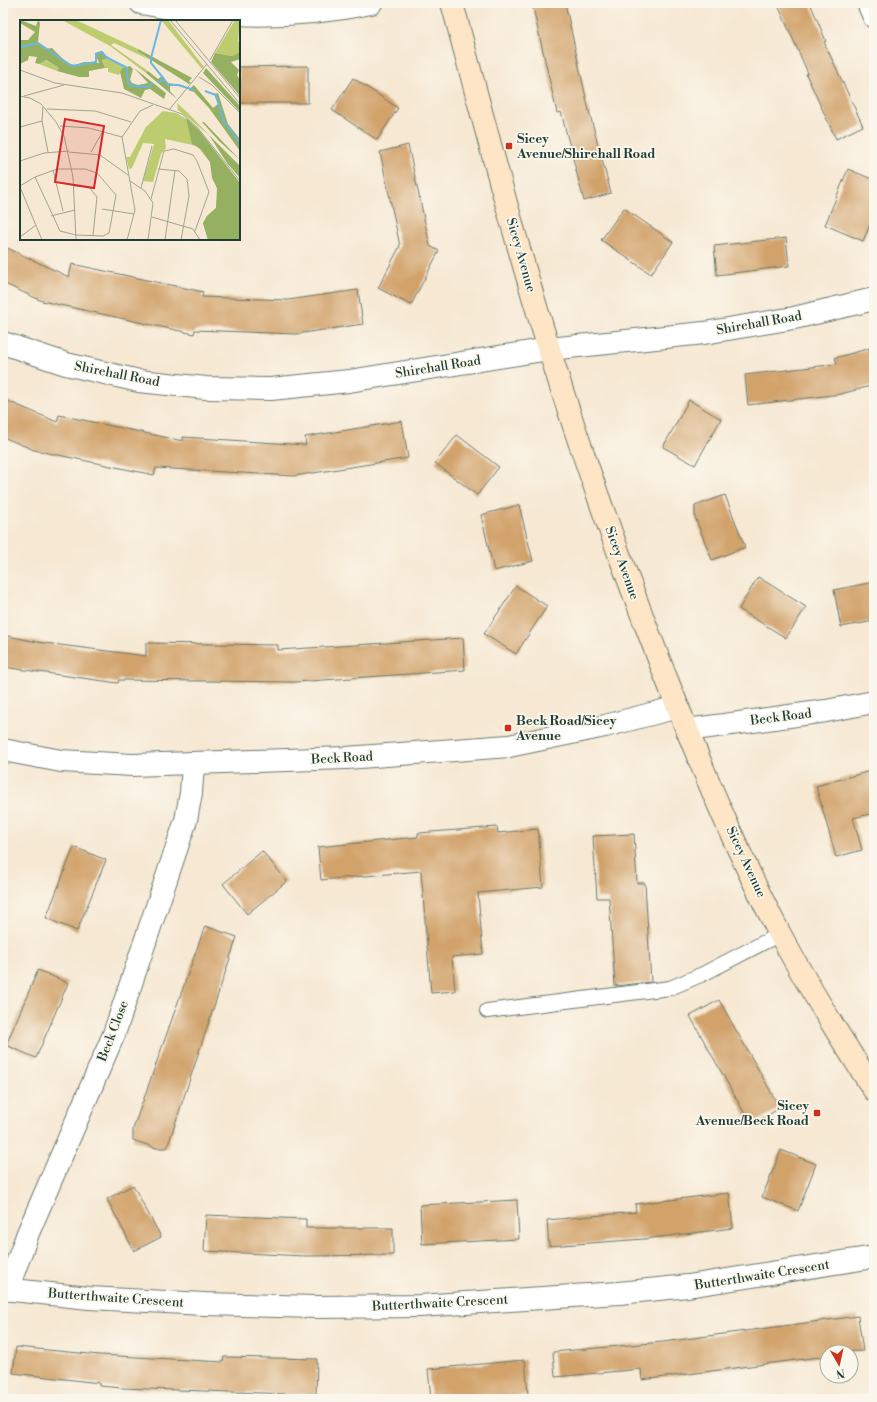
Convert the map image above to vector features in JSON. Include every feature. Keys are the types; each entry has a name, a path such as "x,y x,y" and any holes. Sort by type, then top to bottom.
{"street":[{"path":"142,3 174,10 232,15 292,14 347,8 371,3"},
{"name":"Sicey Avenue","path":"452,3 496,170 549,349 625,573 687,730 736,844 780,934 836,1030 874,1090"},
{"path":"868,3 874,17"},
{"name":"Shirehall Road","path":"3,343 66,364 139,381 206,388 271,389 349,381 549,349 704,333 794,318 874,298"},
{"name":"Beck Road","path":"687,730 826,711 874,702"},
{"name":"Beck Road","path":"3,750 61,761 132,765 193,765 346,758 509,746 605,726 678,707"},
{"name":"Beck Close","path":"5,1289 114,1034 186,820 191,793 193,765"},
{"name":"Butterthwaite Crescent","path":"5,1289 89,1298 205,1304 316,1307 419,1306 619,1293 688,1286 874,1257"}],"lane":[{"path":"487,1011 670,988 703,974 780,934"}],"building":[{"path":"532,3 565,3 589,111 611,193 584,201 561,112 557,113"},
{"path":"777,3 810,3 826,41 824,42 863,126 836,139 806,74 808,73"},
{"path":"308,66 308,103 240,103 240,67"},
{"path":"353,78 398,108 377,140 332,110"},
{"path":"408,145 430,246 439,251 411,305 378,288 400,246 380,152"},
{"path":"848,169 874,180 874,215 863,241 825,225"},
{"path":"624,208 673,242 651,274 601,240"},
{"path":"786,238 789,266 717,275 714,246"},
{"path":"3,246 69,277 72,264 203,292 202,297 288,300 358,290 363,324 296,334 195,330 194,334 42,301 3,283"},
{"path":"874,347 874,385 841,394 748,405 745,375 837,364 835,358"},
{"path":"3,399 57,422 59,415 183,441 183,437 306,445 305,437 402,421 408,458 294,476 156,468 154,475 34,450 3,437"},
{"path":"689,400 721,419 695,465 663,447"},
{"path":"457,435 499,467 477,495 435,463"},
{"path":"725,495 745,547 712,560 695,517 695,506"},
{"path":"519,505 533,561 494,571 481,515"},
{"path":"758,577 806,607 786,638 739,609"},
{"path":"874,582 874,621 841,627 834,590"},
{"path":"516,586 547,606 516,654 484,634"},
{"path":"3,635 37,642 146,656 146,643 278,645 278,650 463,638 465,670 295,682 119,680 118,683 3,667"},
{"path":"870,771 874,786 874,813 853,818 862,850 836,857 816,786"},
{"path":"497,827 498,833 538,829 543,887 478,893 483,954 452,957 455,991 431,993 421,871 321,880 318,847 418,837 418,833"},
{"path":"634,834 637,883 645,883 651,982 615,986 609,898 597,898 593,836"},
{"path":"74,847 106,860 77,931 46,918"},
{"path":"262,851 287,881 247,914 223,884"},
{"path":"205,926 237,937 167,1148 156,1148 133,1140 133,1129"},
{"path":"38,970 68,983 36,1058 6,1045"},
{"path":"719,1000 780,1108 751,1125 690,1016"},
{"path":"781,1150 816,1164 798,1211 762,1197"},
{"path":"133,1185 161,1237 134,1251 107,1199"},
{"path":"729,1193 733,1228 644,1239 549,1246 547,1220 636,1212 635,1204"},
{"path":"517,1200 519,1239 422,1244 420,1205"},
{"path":"206,1215 306,1219 306,1228 393,1228 393,1255 304,1256 204,1251"},
{"path":"858,1316 863,1351 859,1351 859,1344 819,1344 819,1357 642,1380 641,1369 555,1377 553,1352 663,1342"},
{"path":"16,1347 100,1355 223,1362 224,1357 317,1359 316,1395 122,1388 99,1386 99,1383 13,1373"},
{"path":"525,1360 528,1395 489,1399 431,1399 428,1369"}],"place":[{"name":"Sicey Avenue/Shirehall Road","path":"509,146"},
{"name":"Beck Road/Sicey Avenue","path":"508,728"},
{"name":"Sicey Avenue/Beck Road","path":"817,1113"}]}
